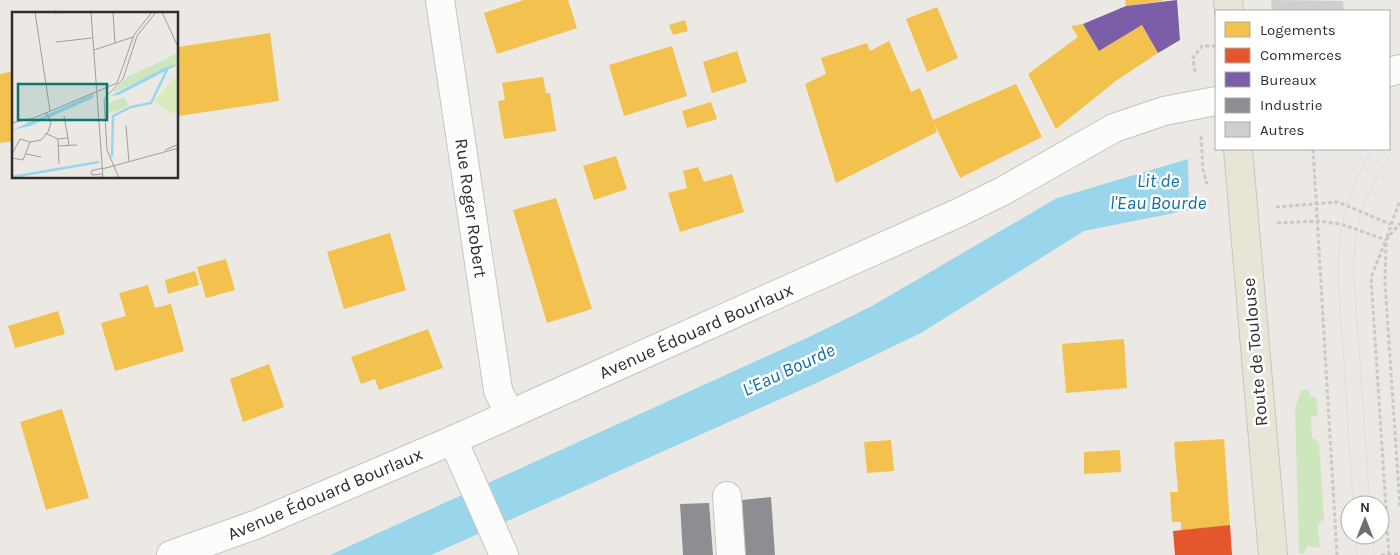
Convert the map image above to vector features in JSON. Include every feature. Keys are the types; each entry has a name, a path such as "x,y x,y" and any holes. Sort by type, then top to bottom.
{"main road":[{"name":"Route de Toulouse","path":"1238,150 1273,555"}],"street":[{"name":"Rue Roger Robert","path":"440,0 497,382 509,414"},
{"name":"Avenue Édouard Bourlaux","path":"171,555 255,525 453,440 958,213 1003,191 1114,128 1164,111 1215,101"},
{"path":"453,440 499,548"},
{"path":"727,496 731,555"}],"path":[{"path":"1313,150 1318,221 1318,272 1337,555"},
{"path":"1389,555 1371,277 1400,200"},
{"path":"1242,209 1338,202 1390,224"},
{"path":"1318,221 1341,224 1386,240"},
{"path":"1400,223 1386,240 1385,283 1400,507"},
{"path":"1381,555 1400,554"}],"green space":[{"path":"1301,390 1309,390 1310,397 1316,397 1318,416 1311,416 1312,437 1319,443 1324,519 1318,525 1320,548 1307,546 1304,553 1299,554 1295,408"}],"water":[{"name":"Lit de l'Eau Bourde","path":"1188,159 1189,210 1084,231 921,333 823,380 431,555 330,555 809,337 872,306 1057,198"}],"building: Logements":[{"path":"524,0 568,0 577,28 497,54 484,13"},
{"path":"1125,0 1162,0 1162,1 1126,6"},
{"path":"937,7 958,58 927,72 906,19"},
{"path":"685,20 688,31 673,35 669,25"},
{"path":"1083,24 1099,51 1142,25 1158,53 1117,80 1056,129 1028,74 1078,37 1071,26"},
{"path":"270,33 279,101 179,116 179,47"},
{"path":"889,41 911,92 920,88 933,120 1016,84 1042,137 960,178 934,123 937,132 836,183 805,84 826,74 821,58 867,43 870,51"},
{"path":"672,46 687,96 624,116 609,65"},
{"path":"737,51 747,82 712,93 703,62"},
{"path":"12,71 12,141 0,143 0,74"},
{"path":"543,77 546,93 550,93 556,131 504,139 498,101 505,100 502,83"},
{"path":"711,102 717,119 687,128 682,111"},
{"path":"616,156 627,189 594,200 583,166"},
{"path":"698,167 704,182 732,174 744,212 680,232 668,193 687,188 683,171"},
{"path":"556,198 592,309 547,323 513,210"},
{"path":"390,233 406,290 344,309 327,252"},
{"path":"226,259 235,290 206,298 197,267"},
{"path":"195,271 199,285 168,294 165,280"},
{"path":"148,285 155,308 171,304 184,351 115,371 101,323 126,316 119,293"},
{"path":"58,311 65,334 15,348 8,326"},
{"path":"428,329 443,368 379,390 375,379 361,384 351,357"},
{"path":"1124,339 1127,388 1066,393 1062,344"},
{"path":"269,364 284,407 243,422 230,379"},
{"path":"62,409 89,498 46,510 20,422"},
{"path":"1224,439 1230,525 1181,531 1181,522 1172,522 1170,492 1178,492 1174,442"},
{"path":"891,440 894,471 867,473 864,442"},
{"path":"1120,450 1121,472 1084,474 1084,452"}],"building: Commerces":[{"path":"1230,525 1232,555 1175,555 1173,531"}],"building: Bureaux":[{"path":"1177,0 1180,40 1158,53 1142,25 1099,51 1083,24 1126,6"}],"building: Industrie":[{"path":"771,497 775,555 745,555 742,500"},
{"path":"709,503 713,555 683,555 680,504"}],"building: Autres":[{"path":"1271,0 1343,1 1344,10 1272,10"}],"tram line":[{"path":"1390,128 1400,117"},
{"path":"1369,495 1354,282 1355,244 1360,219 1368,195 1385,162 1400,142"},
{"path":"1352,495 1338,277 1339,252 1342,226 1348,201 1358,175 1372,150"},
{"path":"1356,545 1357,555"},
{"path":"1374,545 1374,555"}],"water label":[{"name":"L'Eau Bourde","path":"788,369"}]}
